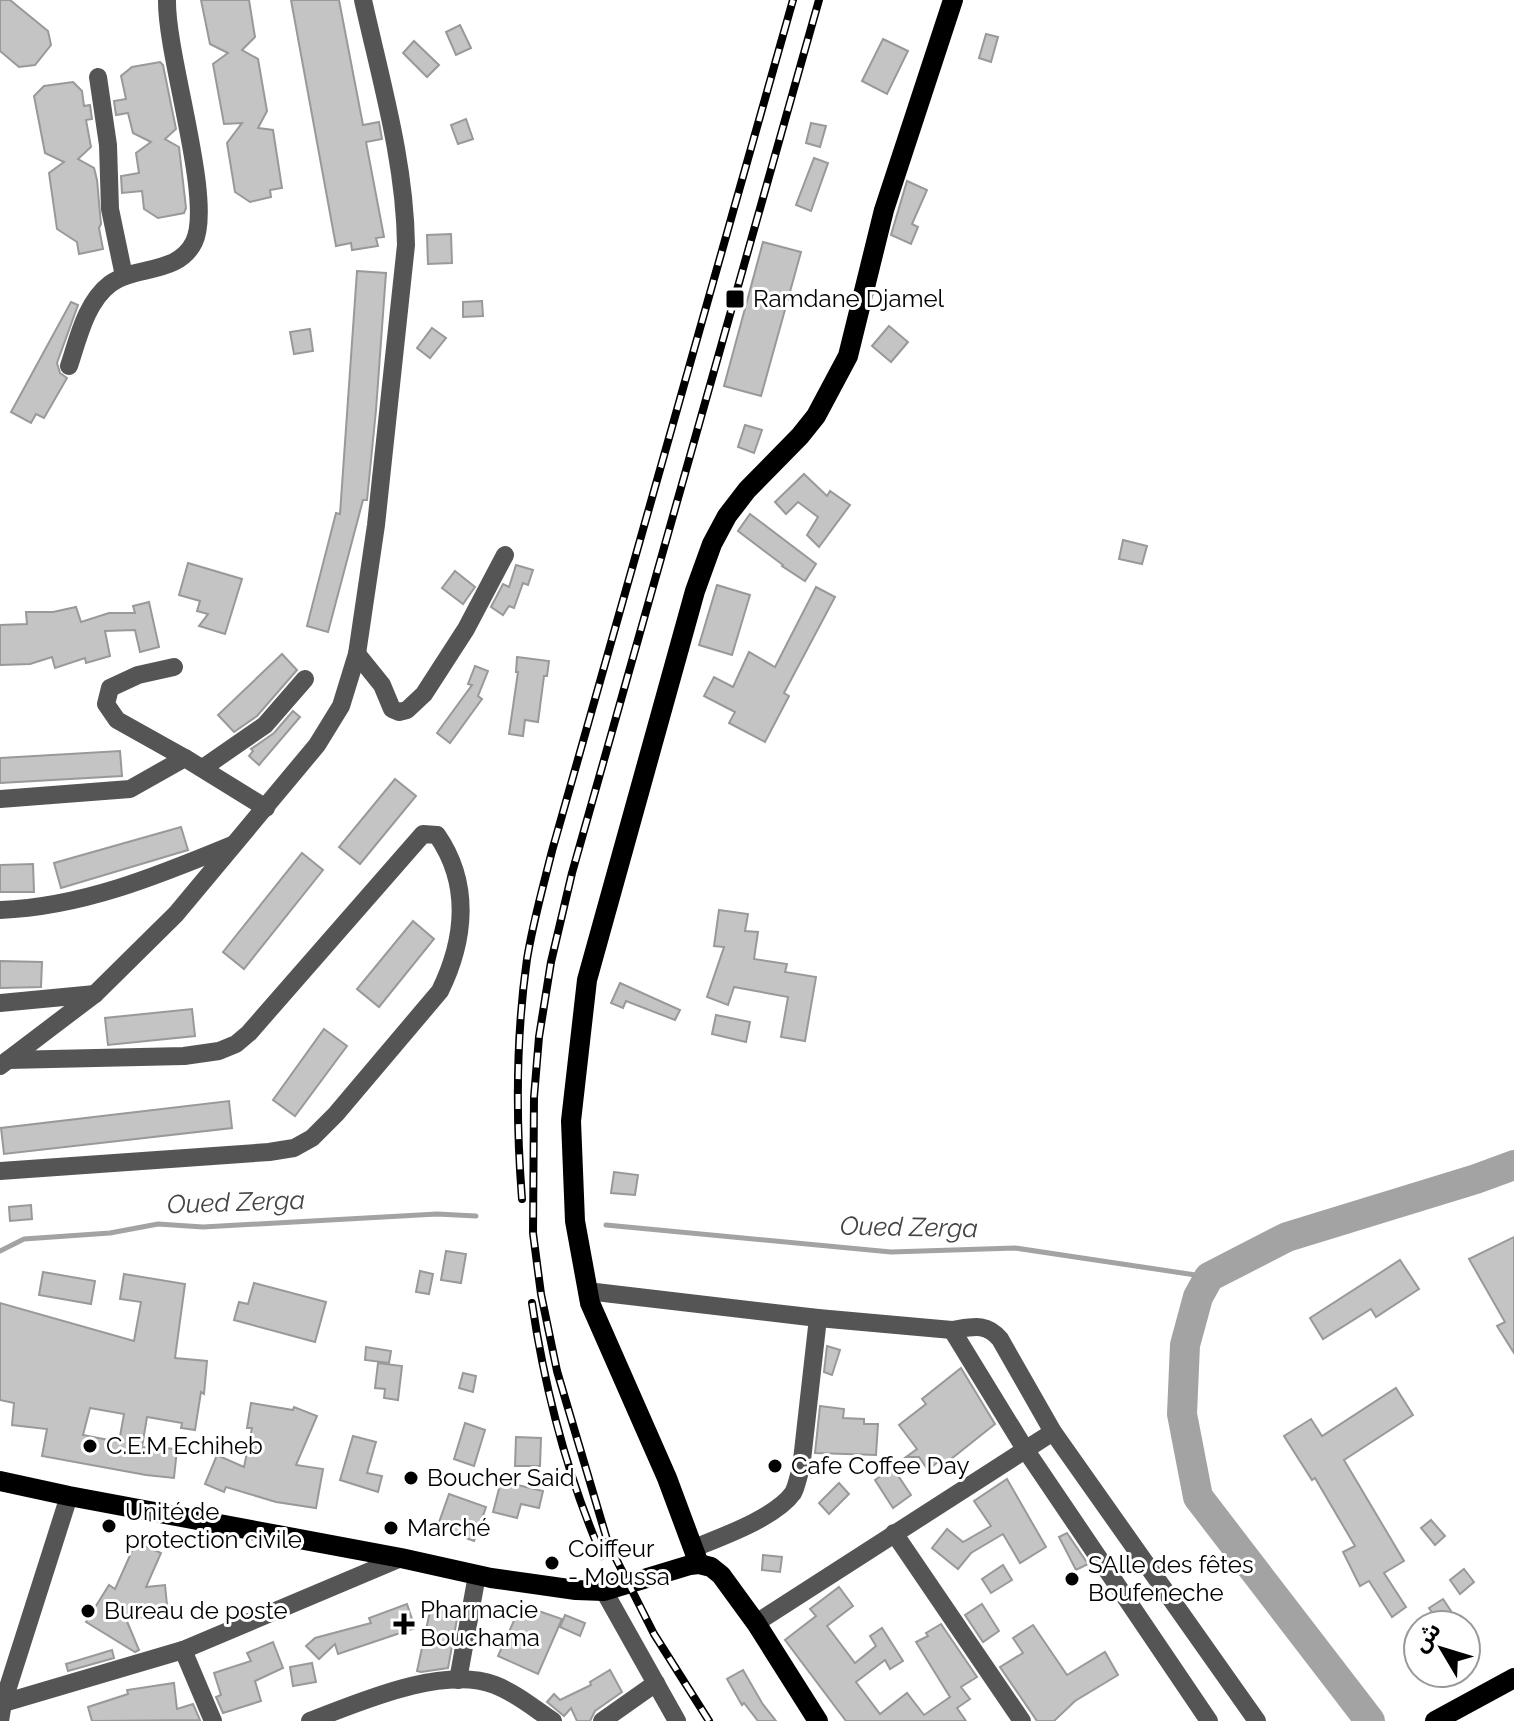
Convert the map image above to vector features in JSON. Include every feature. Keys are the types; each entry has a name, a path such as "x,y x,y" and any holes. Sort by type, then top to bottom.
{"main road":[{"path":"818,1721 756,1623 721,1575 696,1556 667,1478 636,1412 587,1291 575,1221 571,1121 587,980 695,591 712,544 727,516 747,490 808,426 848,356 884,210 953,0"},
{"path":"0,1481 477,1575 576,1590 604,1591 696,1556"},
{"path":"1435,1721 1514,1678"}],"street":[{"path":"69,366 89,311 98,296 124,276 177,261 194,243 198,231 200,218 196,178 172,50 167,0"},
{"path":"4,1063 95,994 176,914 317,745 341,706 357,654 376,525 406,245 405,206 396,148 363,0"},
{"path":"98,77 108,145 110,209 124,276"},
{"path":"357,654 382,685 392,709 399,712 407,710 424,694 466,629 505,555"},
{"path":"174,667 121,682 110,688 106,704 117,720 203,768 266,808"},
{"path":"203,768 265,725 305,679"},
{"path":"0,799 130,789 185,758"},
{"path":"0,1171 269,1152 303,1144 336,1114 440,991 460,936 461,917 460,893 446,848 437,835 423,834 236,1044 219,1051 184,1056 4,1063"},
{"path":"0,910 49,906 99,895 182,866 238,842"},
{"path":"0,1003 95,994"},
{"path":"587,1291 952,1330 981,1325 994,1332 1053,1432 1257,1721"},
{"path":"696,1556 762,1517 793,1492 801,1469 818,1318"},
{"path":"952,1330 1025,1449 1209,1721"},
{"path":"756,1623 1053,1432"},
{"path":"1,1709 69,1496"},
{"path":"894,1533 1022,1721"},
{"path":"1,1709 183,1650 401,1558"},
{"path":"458,1680 477,1575"},
{"path":"604,1591 677,1721"},
{"path":"183,1650 213,1721"},
{"path":"310,1721 416,1686 458,1680 496,1685 553,1721"},
{"path":"602,1721 656,1683"}],"building":[{"path":"0,0 10,0 48,31 51,45 35,65 19,67 0,51"},
{"path":"201,0 249,0 255,37 242,50 258,59 267,111 258,128 273,130 282,188 270,190 271,197 250,202 235,192 227,143 242,123 224,124 213,64 228,53 210,44"},
{"path":"291,0 339,0 363,125 379,122 382,139 366,142 384,237 376,238 378,246 352,250 351,243 336,246"},
{"path":"460,25 471,48 456,55 446,32"},
{"path":"986,34 998,37 991,62 979,58"},
{"path":"883,39 908,51 887,94 862,81"},
{"path":"414,41 439,65 427,77 403,53"},
{"path":"160,62 176,129 165,139 179,147 186,208 184,213 158,218 144,209 142,191 122,193 121,176 139,173 136,153 151,142 133,133 128,113 116,115 114,101 126,99 121,76 132,67"},
{"path":"73,82 82,91 84,106 90,105 92,119 86,120 91,147 78,159 94,168 103,249 79,254 77,242 57,229 49,173 64,162 45,153 34,96 44,86"},
{"path":"466,119 473,139 458,144 451,125"},
{"path":"811,123 826,126 820,147 806,143"},
{"path":"814,158 828,163 811,211 796,205"},
{"path":"907,181 927,190 912,224 918,227 911,244 891,235"},
{"path":"451,234 452,263 428,264 427,235"},
{"path":"763,242 801,252 761,396 724,386"},
{"path":"357,271 386,273 376,410 367,500 363,500 328,632 307,626 336,513 340,514"},
{"path":"482,301 483,316 463,317 463,302"},
{"path":"71,302 78,305 57,363 60,373 67,378 44,418 36,414 31,423 11,412"},
{"path":"889,326 908,342 891,362 872,346"},
{"path":"432,328 446,338 430,358 417,348"},
{"path":"310,329 313,351 294,354 290,332"},
{"path":"745,425 762,430 754,453 738,447"},
{"path":"804,474 827,496 830,491 850,505 819,547 807,535 818,517 798,502 786,514 775,502"},
{"path":"750,514 816,564 805,581 738,531"},
{"path":"1123,540 1147,546 1142,564 1119,559"},
{"path":"188,563 242,579 225,634 199,626 208,614 197,611 200,601 179,595"},
{"path":"516,565 533,570 528,585 523,583 514,608 509,606 503,615 491,607 503,584 509,587"},
{"path":"455,571 475,587 463,604 442,588"},
{"path":"717,585 750,595 732,655 699,645"},
{"path":"816,587 835,597 784,693 789,696 765,742 729,723 735,712 704,696 714,677 733,687 749,652 775,667"},
{"path":"149,602 159,647 140,652 135,630 105,631 110,656 86,663 85,658 55,668 52,657 30,664 0,665 0,625 27,624 26,612 53,612 76,607 81,622 109,613 135,613 133,606"},
{"path":"282,654 297,670 257,716 234,732 218,715"},
{"path":"517,657 549,661 538,722 525,720 523,736 509,734 518,672"},
{"path":"475,666 488,671 478,696 482,699 450,743 437,733 472,685 468,684"},
{"path":"293,711 300,717 259,765 249,756 253,751 251,749 274,733"},
{"path":"120,751 122,776 0,783 0,758"},
{"path":"395,779 416,796 360,864 339,847"},
{"path":"181,827 188,850 61,888 54,863"},
{"path":"302,853 323,870 244,969 223,952"},
{"path":"33,864 34,892 0,892 0,865"},
{"path":"719,910 748,914 745,931 758,932 754,959 787,964 785,972 816,977 805,1041 781,1037 788,997 734,987 728,1005 707,997 724,947 714,946"},
{"path":"413,921 434,939 379,1007 357,989"},
{"path":"0,961 42,962 41,987 0,988"},
{"path":"620,983 680,1010 675,1020 626,1001 623,1008 611,1003"},
{"path":"192,1009 195,1036 108,1045 105,1018"},
{"path":"716,1015 750,1022 746,1042 712,1034"},
{"path":"324,1029 347,1046 295,1116 273,1100"},
{"path":"229,1101 232,1128 4,1154 1,1128"},
{"path":"614,1172 638,1175 635,1195 611,1193"},
{"path":"31,1205 32,1219 10,1221 9,1207"},
{"path":"1514,1237 1514,1353 1497,1326 1505,1322 1469,1259"},
{"path":"446,1251 466,1254 461,1283 441,1280"},
{"path":"1400,1260 1419,1289 1376,1317 1371,1309 1323,1339 1310,1318"},
{"path":"420,1271 433,1274 429,1294 416,1292"},
{"path":"43,1272 95,1281 91,1304 39,1295"},
{"path":"124,1274 185,1284 175,1358 207,1361 204,1394 201,1392 195,1430 181,1428 182,1423 147,1417 142,1447 177,1449 174,1478 42,1456 47,1429 12,1425 14,1403 0,1400 0,1303 134,1341 141,1302 120,1299","holes":["90,1408 124,1414 119,1442 83,1435"]},
{"path":"254,1283 326,1302 315,1342 234,1320 239,1302 248,1304"},
{"path":"827,1346 840,1350 832,1375 824,1372"},
{"path":"366,1347 391,1351 389,1363 365,1360"},
{"path":"378,1363 402,1366 398,1400 384,1398 385,1389 375,1388"},
{"path":"961,1368 995,1424 941,1467 938,1462 928,1470 919,1457 906,1457 917,1449 899,1425 926,1404 922,1399"},
{"path":"463,1373 476,1376 473,1392 459,1388"},
{"path":"1396,1388 1413,1415 1344,1460 1404,1561 1384,1573 1406,1607 1392,1617 1369,1581 1360,1586 1343,1552 1355,1546 1315,1478 1312,1480 1284,1436 1311,1419 1322,1436"},
{"path":"251,1403 293,1410 294,1407 317,1416 296,1465 323,1469 316,1508 276,1502 226,1487 224,1492 205,1484 217,1455 244,1467 252,1428 247,1428"},
{"path":"820,1406 844,1409 843,1418 864,1419 864,1424 878,1424 876,1455 815,1453"},
{"path":"465,1423 485,1430 474,1466 454,1459"},
{"path":"353,1436 376,1442 367,1473 382,1476 378,1492 340,1480"},
{"path":"516,1437 541,1438 540,1466 515,1466"},
{"path":"893,1468 911,1495 893,1508 875,1480"},
{"path":"1007,1479 1046,1547 1020,1563 1003,1534 971,1553 958,1569 932,1548 947,1529 963,1542 991,1526 974,1501"},
{"path":"501,1481 543,1491 539,1508 521,1504 517,1518 493,1512"},
{"path":"839,1483 849,1494 829,1514 819,1503"},
{"path":"449,1494 486,1507 474,1541 437,1528"},
{"path":"1431,1520 1445,1536 1435,1545 1421,1528"},
{"path":"1067,1533 1088,1564 1076,1570 1059,1537"},
{"path":"136,1542 161,1553 146,1587 165,1585 168,1615 126,1619 139,1650 135,1652 86,1622 109,1585 115,1589"},
{"path":"763,1555 782,1557 780,1572 762,1570"},
{"path":"1003,1565 1012,1580 991,1593 982,1579"},
{"path":"1464,1569 1474,1582 1460,1594 1450,1580"},
{"path":"839,1587 853,1606 827,1626 855,1663 876,1646 870,1636 882,1628 903,1661 890,1669 885,1660 856,1682 880,1714 907,1693 924,1715 950,1697 916,1642 941,1624 977,1677 961,1687 970,1699 957,1708 966,1721 846,1721 785,1640 816,1616 810,1609"},
{"path":"1443,1599 1450,1609 1430,1609"},
{"path":"432,1602 459,1608 448,1668 421,1672 417,1671"},
{"path":"407,1604 415,1628 338,1654 335,1644 319,1659 306,1646 315,1638 371,1623 369,1618"},
{"path":"982,1604 999,1631 983,1642 965,1615"},
{"path":"521,1605 562,1619 538,1674 498,1656"},
{"path":"565,1615 585,1623 580,1636 560,1627"},
{"path":"1033,1625 1067,1675 1105,1652 1118,1675 1075,1701 1054,1721 1037,1721 1000,1667 1023,1653 1013,1638"},
{"path":"273,1642 283,1668 255,1681 261,1701 223,1713 216,1697 221,1695 214,1673 251,1661 247,1653"},
{"path":"112,1650 114,1658 68,1671 66,1664"},
{"path":"312,1663 316,1682 293,1686 290,1667"},
{"path":"610,1670 622,1692 595,1711 590,1721 577,1721 571,1708 564,1716 547,1702 554,1694 560,1700 591,1685 590,1682"},
{"path":"743,1670 776,1721 758,1721 744,1703 742,1705 727,1679"},
{"path":"174,1683 177,1709 193,1704 200,1720 92,1721 88,1707 128,1694 127,1690"}],"waterway":[{"path":"1370,1721 1198,1497 1182,1414 1185,1345 1198,1297 1209,1277 1287,1237 1514,1165"},
{"name":"Oued Zerga","path":"0,1251 24,1239 110,1233 158,1224 203,1227 437,1214 476,1216"},
{"name":"Oued Zerga","path":"606,1225 891,1252 1015,1248 1209,1277"}],"railway":[{"path":"522,1199 519,1048 523,988 535,918 793,0"},
{"path":"709,1721 654,1634 608,1543 557,1371 541,1294 533,1233 534,1097 539,1037 551,962 572,873 819,0"},
{"path":"532,1303 559,1432 578,1495 602,1556"}],"place":[{"name":"Ramdane Djamel","path":"735,299"},
{"name":"C.E.M Echiheb","path":"90,1446"},
{"name":"Cafe Coffee Day","path":"775,1466"},
{"name":"Boucher Said","path":"411,1478"},
{"name":"Unité de protection civile","path":"109,1526"},
{"name":"Marché","path":"391,1528"},
{"name":"Coiffeur - Moussa","path":"552,1563"},
{"name":"SAlle des fêtes Boufeneche","path":"1072,1579"},
{"name":"Bureau de poste","path":"88,1611"},
{"name":"Pharmacie Bouchama","path":"404,1624"}]}
